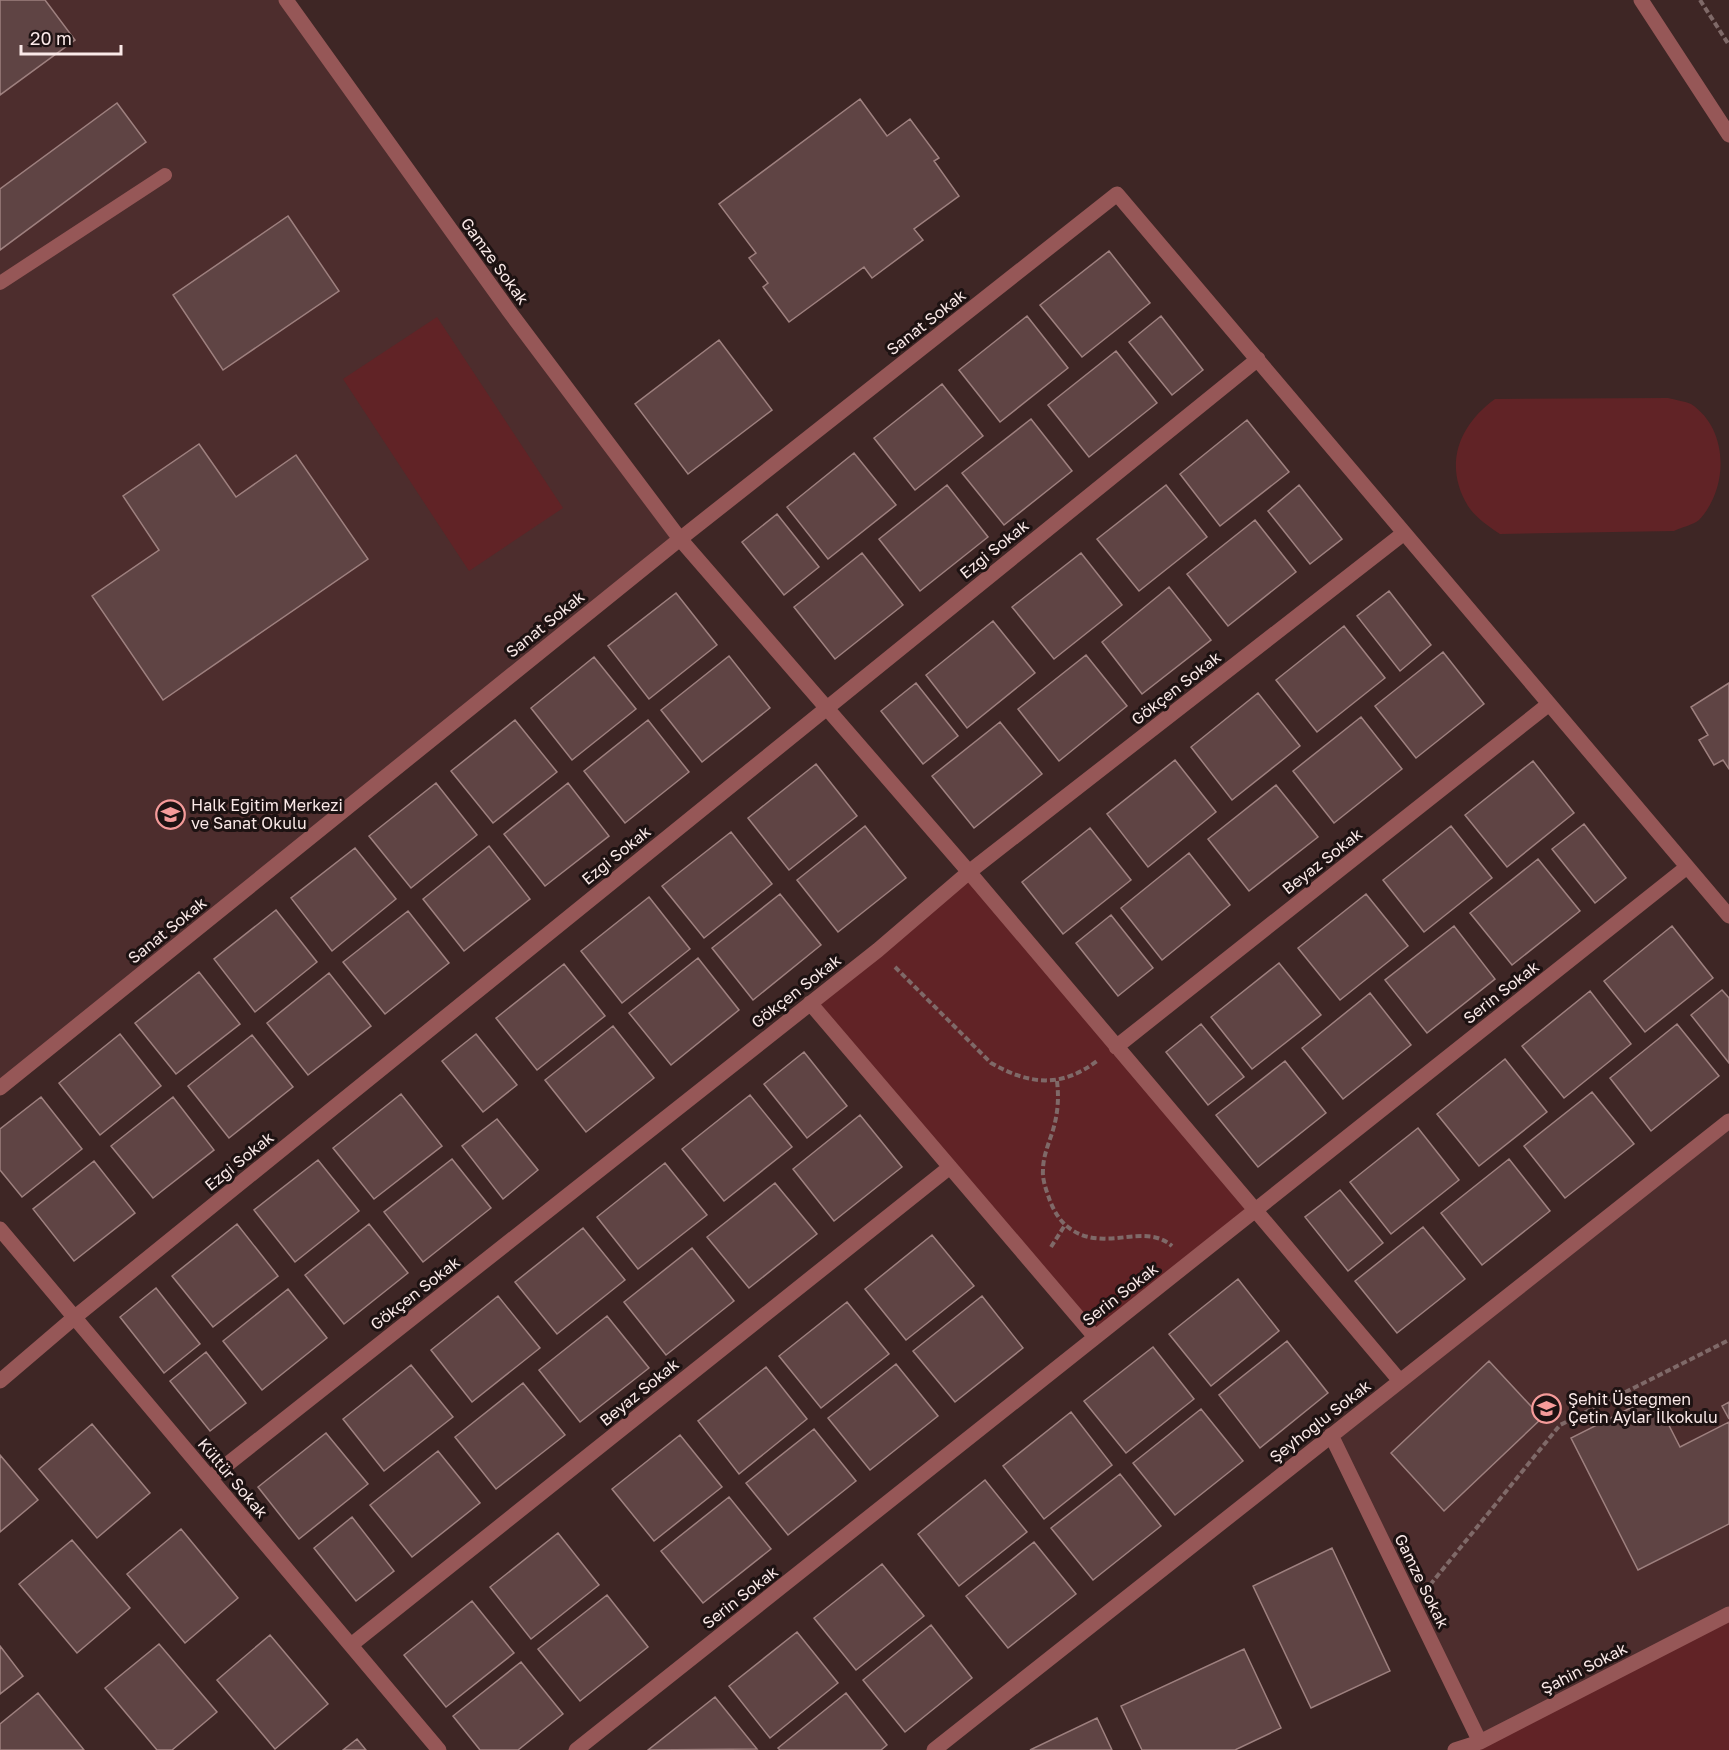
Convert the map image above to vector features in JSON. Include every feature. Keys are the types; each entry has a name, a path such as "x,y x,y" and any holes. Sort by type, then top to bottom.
{"street":[{"name":"Gamze Sokak","path":"286,0 502,301 680,539 969,872 1400,1381"},
{"path":"1641,0 1729,135"},
{"name":"Sanat Sokak","path":"0,1088 680,539 1117,194 1258,359"},
{"path":"1258,359 1729,916"},
{"name":"Ezgi Sokak","path":"0,1381 75,1317 1258,359"},
{"name":"Gökçen Sokak","path":"210,1478 878,950 969,872 1404,533"},
{"name":"Beyaz Sokak","path":"1116,1047 1549,704"},
{"name":"Serin Sokak","path":"576,1750 1687,867"},
{"path":"810,1003 1095,1337"},
{"name":"Şeyhoğlu Sokak","path":"934,1750 1729,1120"},
{"name":"Beyaz Sokak","path":"351,1645 950,1167"},
{"name":"Kültür Sokak","path":"0,1228 439,1750"},
{"name":"Gamze Sokak","path":"1332,1435 1480,1742"},
{"name":"Şahin Sokak","path":"1455,1750 1480,1742 1729,1614"}],"lane":[{"path":"0,283 165,175"}],"path":[{"path":"1700,0 1729,45"},
{"path":"878,950 991,1063 1007,1072 1039,1081 1057,1081 1083,1072 1116,1047"},
{"path":"1057,1081 1058,1109 1045,1152 1042,1172 1058,1217 1074,1232 1092,1238 1106,1240 1155,1236 1166,1241 1189,1263"},
{"path":"1414,1606 1560,1425 1729,1340"}],"shaded area":[{"name":"Halk Eğitim Merkezi ve Sanat Okulu","path":"0,0 286,0 680,539 0,1088"},
{"path":"437,317 563,508 469,571 343,379"},
{"path":"1668,398 1691,404 1712,428 1718,443 1720,476 1716,492 1709,507 1697,522 1674,531 1500,534 1478,518 1468,506 1457,476 1456,461 1459,447 1472,421 1495,399"},
{"path":"969,872 1255,1210 1095,1337 810,1003"},
{"name":"Şehit Üsteğmen Çetin Aylar İlkokulu","path":"1729,1121 1729,1614 1480,1742 1332,1435"},
{"path":"1729,1614 1729,1750 1455,1750"}],"building":[{"path":"0,0 45,0 75,40 0,95"},
{"path":"860,99 887,136 910,119 939,158 934,161 959,196 914,229 923,240 872,278 864,267 789,322 763,287 768,283 749,258 756,253 719,204"},
{"path":"117,103 146,142 0,250 0,189"},
{"path":"288,216 339,291 223,370 173,295"},
{"path":"1109,251 1150,303 1082,357 1040,305"},
{"path":"1027,316 1068,368 1000,422 959,370"},
{"path":"1161,316 1203,370 1172,395 1129,342"},
{"path":"719,340 772,410 688,474 635,404"},
{"path":"1116,351 1157,403 1089,457 1048,405"},
{"path":"942,384 983,436 915,490 874,438"},
{"path":"1031,419 1072,471 1004,525 962,473"},
{"path":"1247,420 1289,472 1220,526 1180,474"},
{"path":"199,444 236,497 296,455 368,559 163,700 92,596 159,550 123,496"},
{"path":"854,453 896,505 828,559 787,507"},
{"path":"947,485 988,537 920,591 879,539"},
{"path":"1166,485 1207,537 1139,591 1097,539"},
{"path":"1299,485 1342,539 1310,564 1268,511"},
{"path":"777,514 819,567 784,595 742,542"},
{"path":"1255,520 1296,572 1228,626 1187,574"},
{"path":"862,553 903,605 835,659 794,607"},
{"path":"1081,553 1122,605 1054,659 1012,607"},
{"path":"1169,587 1211,640 1142,694 1102,642"},
{"path":"1389,591 1431,645 1400,671 1357,616"},
{"path":"676,593 717,645 649,699 608,646"},
{"path":"993,621 1035,673 967,728 926,675"},
{"path":"1344,626 1385,678 1317,732 1276,680"},
{"path":"1443,652 1484,704 1416,758 1375,706"},
{"path":"1086,655 1127,706 1059,761 1018,709"},
{"path":"729,656 770,708 702,762 661,710"},
{"path":"594,657 636,709 572,760 531,708"},
{"path":"916,683 958,736 923,764 881,711"},
{"path":"1729,683 1729,769 1723,760 1714,765 1699,740 1708,735 1691,707"},
{"path":"1258,693 1300,746 1232,800 1191,747"},
{"path":"1361,717 1402,769 1334,823 1293,771"},
{"path":"515,720 557,772 493,823 451,771"},
{"path":"648,720 689,772 625,823 584,771"},
{"path":"1000,722 1042,774 974,828 932,776"},
{"path":"1175,760 1216,812 1148,867 1107,814"},
{"path":"1533,761 1574,813 1507,867 1465,815"},
{"path":"816,764 857,816 789,870 748,818"},
{"path":"436,783 477,835 411,888 369,836"},
{"path":"568,783 609,836 545,886 504,834"},
{"path":"1276,785 1318,837 1249,891 1208,839"},
{"path":"1584,824 1626,878 1595,903 1552,849"},
{"path":"865,826 906,878 838,932 797,880"},
{"path":"1451,826 1492,878 1424,932 1383,880"},
{"path":"1090,828 1131,880 1063,934 1022,882"},
{"path":"731,832 772,884 704,938 662,886"},
{"path":"489,846 530,899 464,951 423,899"},
{"path":"355,848 396,899 332,951 291,898"},
{"path":"1189,853 1230,905 1162,960 1121,908"},
{"path":"1538,859 1580,911 1512,965 1470,913"},
{"path":"780,894 821,945 753,1000 712,948"},
{"path":"1366,894 1408,946 1340,1000 1298,948"},
{"path":"649,897 690,949 622,1003 581,951"},
{"path":"276,910 317,962 255,1012 214,959"},
{"path":"408,911 449,963 385,1014 343,962"},
{"path":"1111,915 1153,968 1118,996 1076,943"},
{"path":"1454,926 1495,979 1427,1033 1385,980"},
{"path":"1672,926 1713,978 1645,1032 1604,981"},
{"path":"698,958 739,1010 671,1065 629,1013"},
{"path":"1279,963 1321,1015 1252,1069 1211,1017"},
{"path":"564,964 605,1016 537,1070 496,1018"},
{"path":"199,972 240,1024 176,1074 135,1023"},
{"path":"329,973 371,1026 308,1075 267,1023"},
{"path":"1722,990 1729,998 1729,1063 1691,1015"},
{"path":"1590,991 1631,1044 1564,1098 1522,1046"},
{"path":"1370,993 1411,1045 1343,1099 1302,1048"},
{"path":"1201,1024 1244,1077 1208,1105 1166,1052"},
{"path":"1677,1024 1719,1076 1651,1131 1610,1078"},
{"path":"613,1026 654,1078 586,1132 545,1080"},
{"path":"120,1034 161,1086 100,1135 59,1083"},
{"path":"476,1034 517,1085 483,1112 442,1061"},
{"path":"252,1035 293,1087 229,1138 188,1086"},
{"path":"804,1052 847,1106 807,1138 764,1084"},
{"path":"1505,1059 1547,1112 1479,1166 1437,1114"},
{"path":"1285,1061 1326,1113 1258,1167 1216,1115"},
{"path":"1592,1092 1634,1144 1565,1198 1524,1146"},
{"path":"401,1094 442,1146 374,1199 333,1148"},
{"path":"750,1095 792,1147 724,1201 682,1149"},
{"path":"41,1097 82,1149 22,1197 0,1170 0,1129"},
{"path":"173,1097 214,1150 153,1198 111,1146"},
{"path":"860,1115 902,1167 834,1221 793,1169"},
{"path":"497,1119 538,1170 503,1199 462,1146"},
{"path":"1418,1128 1459,1180 1391,1234 1350,1182"},
{"path":"452,1159 491,1208 423,1262 384,1212"},
{"path":"1509,1159 1550,1211 1482,1265 1441,1213"},
{"path":"318,1160 359,1211 295,1262 254,1210"},
{"path":"94,1161 135,1213 74,1261 33,1209"},
{"path":"665,1163 707,1215 638,1269 597,1217"},
{"path":"775,1183 817,1234 749,1288 707,1237"},
{"path":"1340,1190 1383,1243 1348,1271 1305,1217"},
{"path":"237,1224 278,1276 213,1327 172,1276"},
{"path":"369,1224 408,1273 344,1324 305,1275"},
{"path":"1423,1227 1465,1279 1397,1333 1355,1281"},
{"path":"583,1228 625,1280 557,1334 515,1282"},
{"path":"932,1235 974,1286 906,1340 865,1289"},
{"path":"692,1248 734,1301 666,1355 624,1302"},
{"path":"1238,1279 1279,1331 1211,1386 1169,1334"},
{"path":"156,1288 200,1344 164,1373 120,1317"},
{"path":"288,1289 327,1338 262,1390 223,1341"},
{"path":"498,1296 540,1348 472,1402 431,1350"},
{"path":"982,1296 1023,1348 955,1402 913,1351"},
{"path":"847,1302 889,1354 821,1408 779,1356"},
{"path":"607,1316 649,1368 580,1422 539,1370"},
{"path":"1287,1341 1328,1393 1260,1448 1219,1395"},
{"path":"1153,1347 1194,1399 1126,1453 1084,1401"},
{"path":"206,1352 246,1403 210,1431 170,1381"},
{"path":"1489,1361 1542,1418 1444,1511 1391,1453"},
{"path":"896,1364 938,1416 870,1470 828,1418"},
{"path":"411,1365 453,1417 384,1471 343,1419"},
{"path":"766,1367 807,1419 739,1474 698,1421"},
{"path":"523,1383 565,1435 496,1489 455,1437"},
{"path":"1654,1396 1680,1447 1729,1422 1729,1524 1638,1570 1571,1438"},
{"path":"1729,1402 1729,1419 1722,1406"},
{"path":"1201,1409 1243,1461 1175,1515 1133,1463"},
{"path":"1071,1412 1112,1465 1044,1519 1003,1466"},
{"path":"92,1424 150,1493 97,1538 39,1469"},
{"path":"814,1429 856,1481 788,1535 746,1483"},
{"path":"326,1433 368,1484 299,1539 258,1487"},
{"path":"680,1435 722,1487 654,1541 612,1489"},
{"path":"438,1451 480,1503 412,1557 370,1505"},
{"path":"0,1455 38,1500 0,1532"},
{"path":"1120,1474 1161,1526 1093,1580 1051,1528"},
{"path":"985,1480 1027,1532 959,1586 918,1534"},
{"path":"729,1497 771,1549 703,1603 661,1551"},
{"path":"352,1517 394,1571 356,1601 314,1548"},
{"path":"181,1529 238,1598 185,1643 127,1574"},
{"path":"558,1533 599,1585 531,1639 490,1587"},
{"path":"72,1540 130,1608 77,1653 19,1584"},
{"path":"1034,1542 1076,1594 1008,1648 966,1596"},
{"path":"1332,1548 1390,1671 1311,1708 1253,1586"},
{"path":"882,1564 924,1616 856,1670 814,1618"},
{"path":"607,1595 648,1647 580,1701 538,1649"},
{"path":"472,1601 514,1653 446,1707 404,1655"},
{"path":"931,1625 972,1678 905,1732 863,1680"},
{"path":"797,1632 838,1683 770,1738 729,1686"},
{"path":"270,1635 328,1704 275,1749 217,1680"},
{"path":"159,1644 217,1712 172,1750 157,1750 105,1688"},
{"path":"0,1646 23,1676 0,1694"},
{"path":"1244,1649 1281,1728 1235,1750 1142,1750 1121,1706"},
{"path":"521,1662 563,1714 518,1750 480,1750 453,1716"},
{"path":"38,1693 84,1750 0,1750 0,1724"},
{"path":"846,1693 887,1745 881,1750 780,1750 778,1748"},
{"path":"715,1697 757,1749 648,1750"},
{"path":"1097,1718 1112,1750 1030,1750"},
{"path":"357,1739 366,1750 343,1750"}],"place":[{"name":"Halk Eğitim Merkezi ve Sanat Okulu","path":"170,814"},
{"name":"Şehit Üsteğmen Çetin Aylar İlkokulu","path":"1547,1408"}]}
